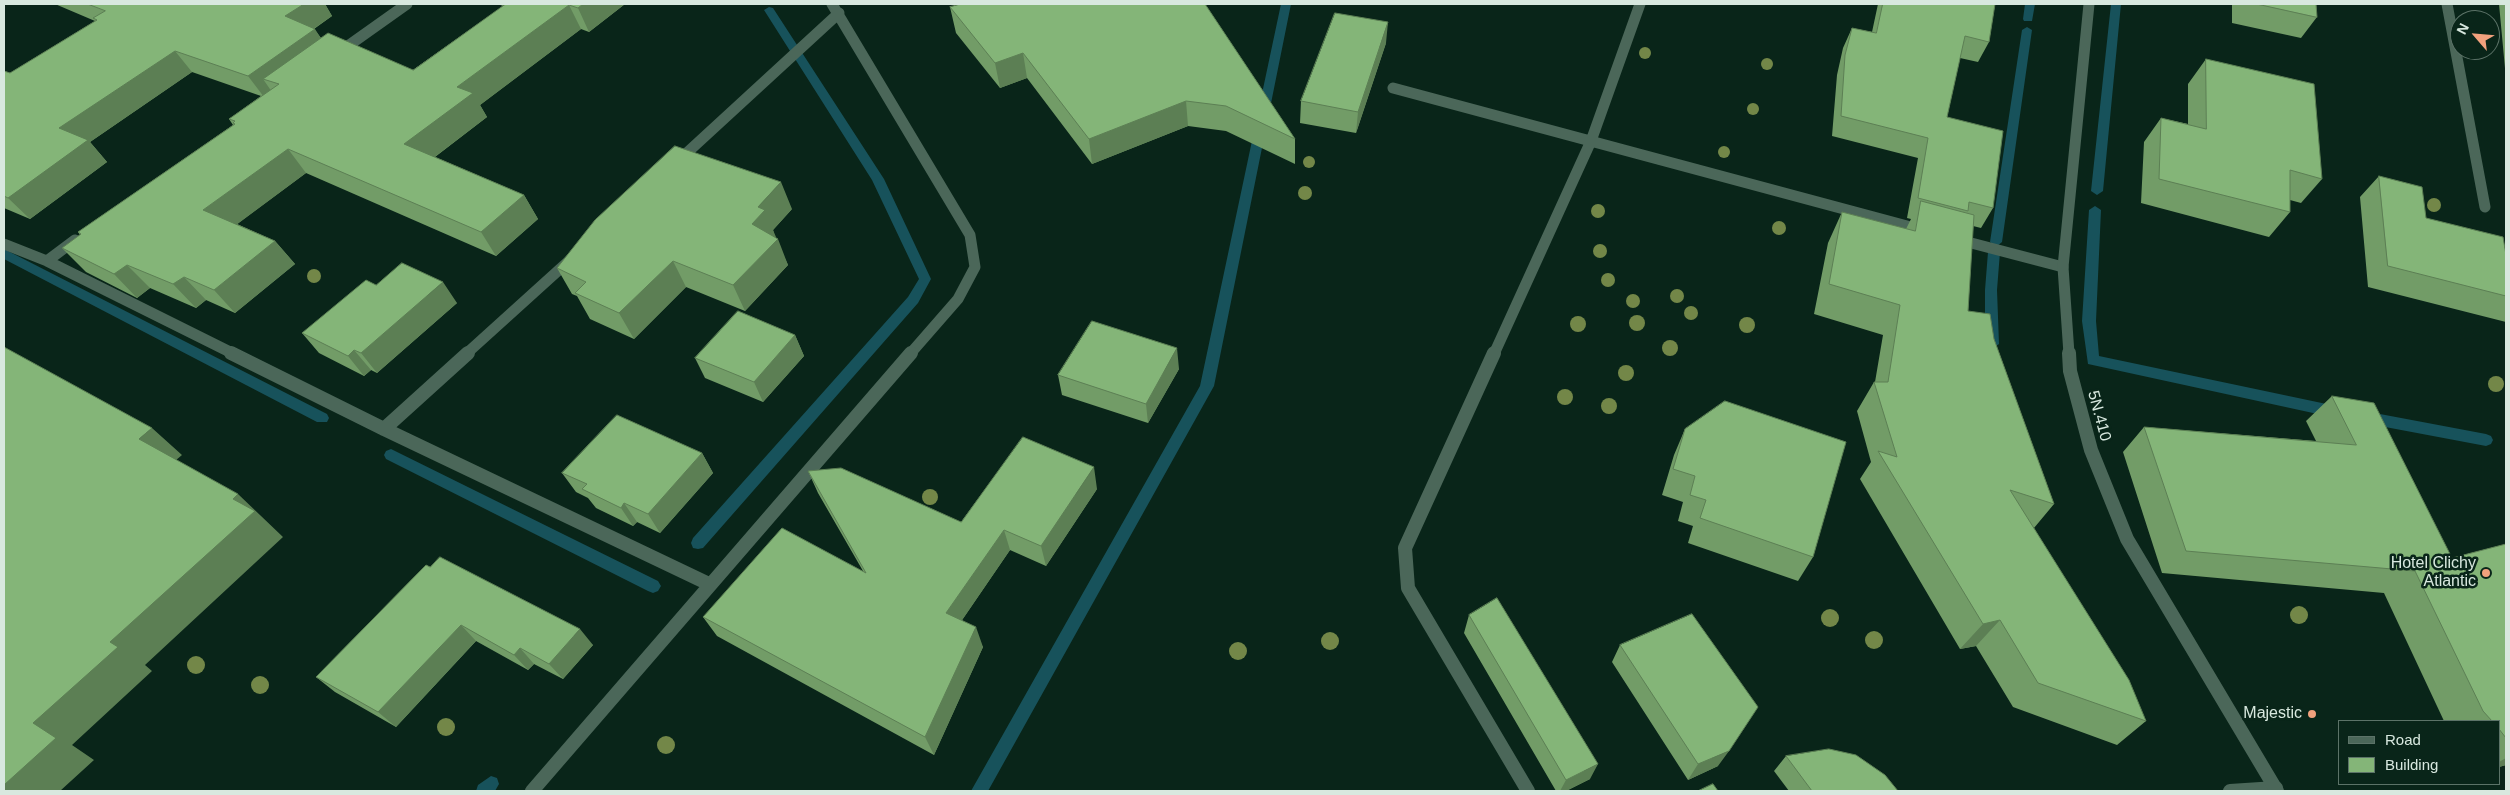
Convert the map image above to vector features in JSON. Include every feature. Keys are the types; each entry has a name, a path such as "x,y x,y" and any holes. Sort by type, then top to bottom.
{"street":[{"path":"327,61 407,4"},
{"path":"1528,791 1408,588 1405,548 1591,141 1640,4"},
{"name":"5N.410","path":"2089,4 2063,267 2070,371 2091,450 2127,539 2276,790"},
{"path":"2447,4 2485,207"},
{"path":"532,791 709,584 958,299 975,266 970,236 836,9 670,168"},
{"path":"1393,88 2063,267"},
{"path":"47,261 87,232"},
{"path":"4,244 47,261 384,429 709,584"},
{"path":"384,429 582,248"},
{"path":"2230,791 2276,790"}],"building":[{"path":"88,4 304,4 285,16 315,29 248,76 175,51 59,128 88,140 8,198 4,196 4,71 10,73 97,20 93,18 105,11"},
{"path":"506,4 583,4 578,8 569,5 457,87 473,93 404,144 524,195 481,232 288,149 203,210 275,241 214,290 184,277 173,284 127,265 114,274 62,248 81,234 78,232 235,124 233,123 235,121 229,119 279,84 263,79 328,33 413,70"},
{"path":"961,4 1205,4 1295,139 1226,106 1186,101 1089,139 1023,53 995,63 950,7"},
{"path":"1883,4 1995,4 1989,42 1965,36 1947,117 2003,131 1993,208 1969,202 1968,211 1918,198 1928,138 1841,116 1845,55 1852,28 1876,33"},
{"path":"2257,4 2316,4 2317,17"},
{"path":"1335,13 1388,22 1358,112 1301,101"},
{"path":"2206,59 2314,84 2322,179 2290,170 2290,212 2159,179 2161,118 2206,129"},
{"path":"675,146 781,182 758,207 765,210 752,224 778,239 733,285 673,261 619,313 575,293 586,282 557,268 595,220"},
{"path":"2379,176 2422,187 2426,218 2503,237 2506,255 2506,296 2388,266"},
{"path":"1921,201 1974,215 1968,311 1990,314 1994,339 2054,504 2010,490 2129,680 2146,721 2038,683 2000,620 1983,624 1878,451 1897,457 1874,382 1888,382 1900,305 1829,284 1842,212 1915,231"},
{"path":"402,263 443,282 361,353 354,350 348,356 302,333 366,280 376,285"},
{"path":"738,311 795,335 754,382 695,358"},
{"path":"1092,321 1177,348 1146,404 1058,375"},
{"path":"4,347 152,428 139,439 238,494 233,499 255,511 110,642 118,647 33,723 56,738 4,785"},
{"path":"2332,396 2374,403 2452,558 2506,544 2506,738 2500,730 2500,720 2491,720 2483,711 2415,571 2186,551 2144,427 2356,445"},
{"path":"1725,401 1846,442 1813,557 1700,518 1706,500 1690,495 1695,476 1673,469 1685,429"},
{"path":"617,415 702,453 648,514 624,503 621,508 582,489 587,484 562,473"},
{"path":"1023,437 1094,467 1041,546 1004,530 946,613 976,627 925,737 703,617 782,528 866,573 808,471 841,468 961,522"},
{"path":"440,557 580,629 549,664 520,648 514,655 461,625 378,712 316,677 426,565 430,567"},
{"path":"1497,598 1598,764 1566,780 1469,615"},
{"path":"1692,614 1758,707 1729,751 1698,764 1620,645"},
{"path":"1829,749 1856,755 1885,775 1898,791 1812,791 1786,756"},
{"path":"1713,784 1718,791 1698,791"}],"waterway":[{"path":"979,791 1207,386 1286,4"},
{"path":"2028,19 2030,4"},
{"path":"2097,191 2116,4"},
{"path":"698,543 913,300 925,279 878,179 769,10"},
{"path":"1996,242 2027,30"},
{"path":"2095,210 2089,321 2093,360 2336,412"},
{"path":"1992,344 1991,290 1994,252"},
{"path":"4,254 322,418"},
{"path":"2364,417 2486,440"},
{"path":"391,455 653,586"},
{"path":"484,791 491,784"}],"place":[{"name":"Hotel Clichy Atlantic","path":"2486,573"},
{"name":"Majestic","path":"2312,714"}]}
